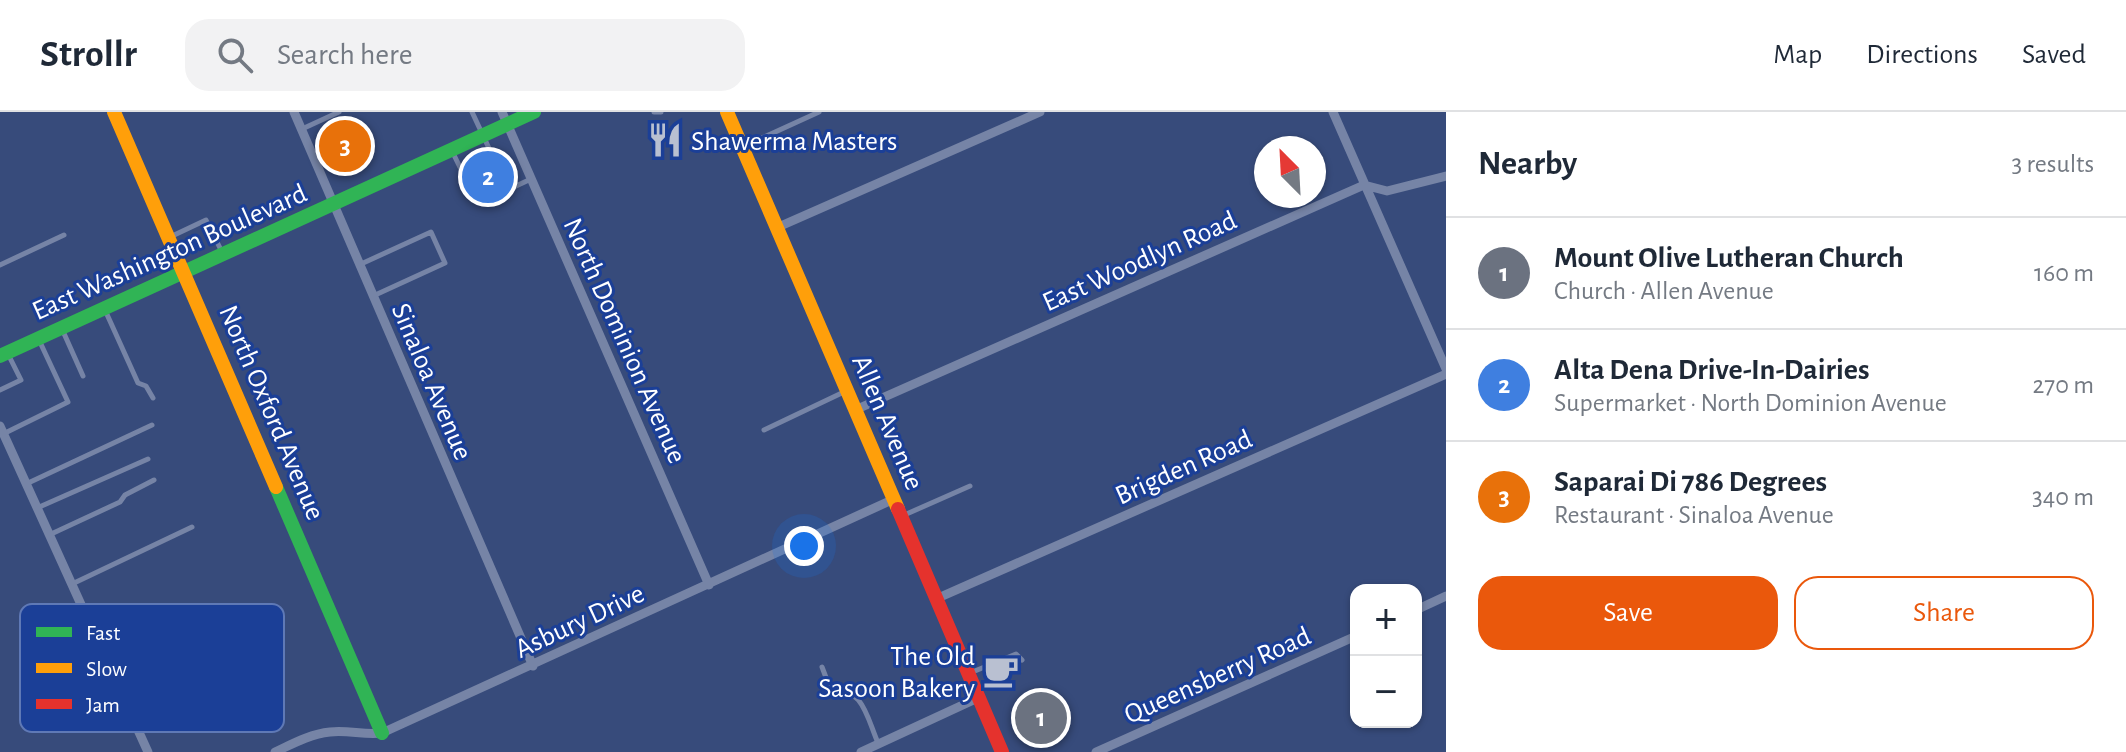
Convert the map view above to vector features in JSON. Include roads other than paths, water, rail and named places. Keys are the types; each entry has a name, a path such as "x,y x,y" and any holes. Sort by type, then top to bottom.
{"street":[{"name":"North Oxford Avenue","path":"114,112 382,733"},
{"name":"Sinaloa Avenue","path":"294,112 533,666"},
{"name":"East Washington Boulevard","path":"4,355 482,136 504,118 534,112"},
{"name":"Allen Avenue","path":"727,112 1002,752"},
{"path":"776,228 1040,112"},
{"path":"1333,112 1446,371"},
{"name":"North Dominion Avenue","path":"504,118 709,585"},
{"name":"East Woodlyn Road","path":"855,410 1364,185 1387,191 1446,176"},
{"name":"Brigden Road","path":"938,598 1446,371"},
{"path":"1,429 80,604"},
{"name":"Asbury Drive","path":"275,752 305,738 332,732 382,733 894,499"},
{"path":"1422,607 1446,596"},
{"name":"Queensberry Road","path":"1100,751 1350,639"},
{"path":"861,752 980,697"},
{"path":"139,732 148,752"}],"lane":[{"path":"301,129 339,112"},
{"path":"472,112 494,159 501,163 513,188"},
{"path":"654,112 661,112"},
{"path":"741,147 819,112"},
{"path":"452,150 475,198 484,201 531,179"},
{"path":"463,174 494,159"},
{"path":"169,237 206,220 223,255"},
{"path":"358,266 431,232 445,263 372,296"},
{"path":"0,265 64,235"},
{"path":"105,309 138,383 146,386 153,398"},
{"path":"61,328 83,376"},
{"path":"1,429 68,402 39,339"},
{"path":"0,390 21,380 4,355"},
{"path":"764,430 847,390"},
{"path":"25,484 152,425"},
{"path":"36,509 148,459"},
{"path":"48,535 120,502 125,495 154,480"},
{"path":"901,516 970,486"},
{"path":"71,585 192,527"},
{"path":"970,673 1016,654 1022,660"},
{"path":"822,667 830,688 849,689 856,695 878,744"}],"place":[{"name":"Shawerma Masters","path":"665,140"},
{"name":"Saparai Di 786 Degrees","path":"345,146"},
{"name":"Alta Dena Drive-In-Dairies","path":"488,177"},
{"name":"The Old Sasoon Bakery","path":"1001,671"},
{"name":"Mount Olive Lutheran Church","path":"1041,718"}]}
